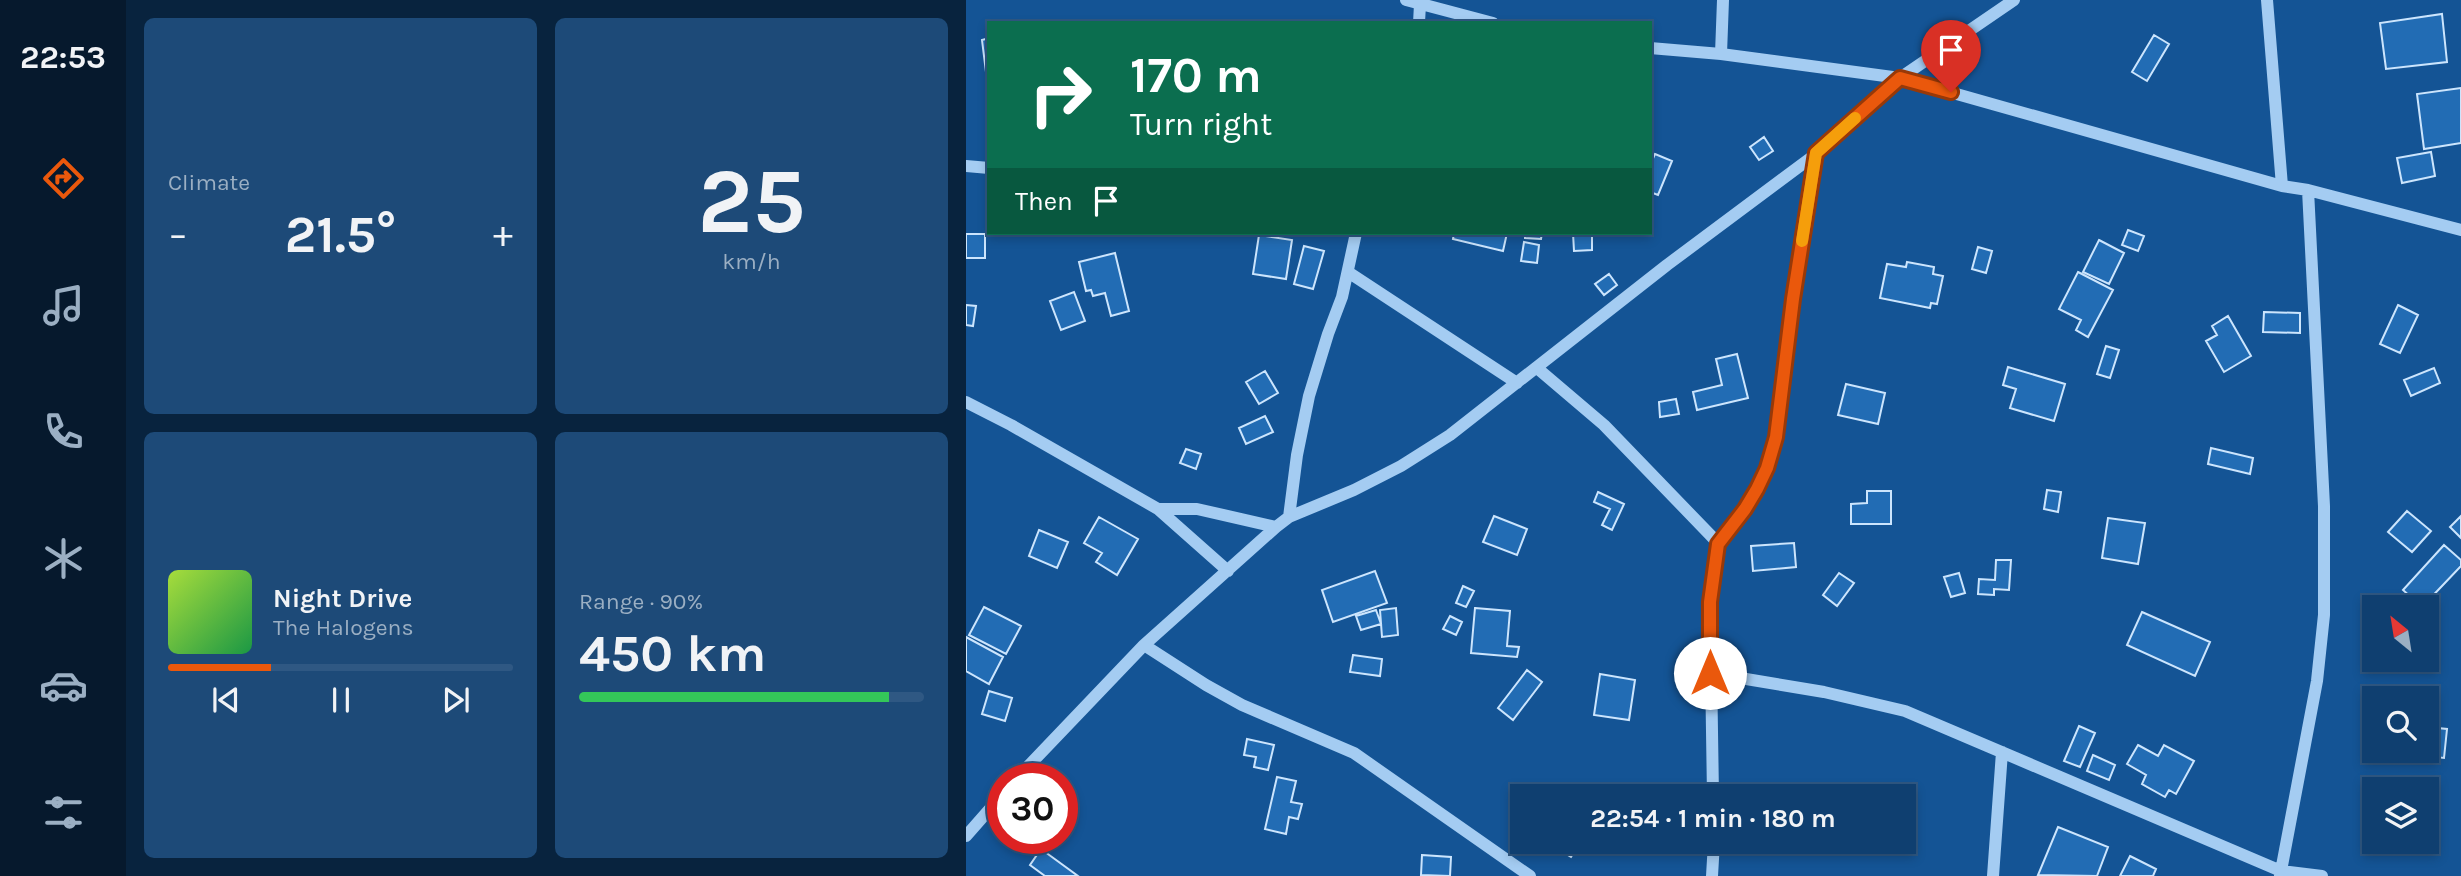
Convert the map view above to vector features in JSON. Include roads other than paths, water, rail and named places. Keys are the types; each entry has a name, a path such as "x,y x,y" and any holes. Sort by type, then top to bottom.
{"street":[{"path":"1406,0 1485,21"},
{"path":"1721,54 1723,0"},
{"path":"1031,763 1144,645 1276,527 1289,517 1354,490 1401,466 1450,435 1667,265 1816,153 1900,78 2014,0"},
{"path":"2267,0 2282,186"},
{"path":"1419,21 1420,4"},
{"path":"1652,48 1721,54 1900,78 2282,186 2308,190 2461,230"},
{"path":"1713,784 1710,602 1718,544 1757,489 1767,468 1776,437 1793,299 1816,153"},
{"path":"966,166 987,168"},
{"path":"2280,873 2317,681 2324,615 2324,506 2308,190"},
{"path":"1289,517 1297,455 1309,396 1348,272 1356,235"},
{"path":"1348,272 1517,383"},
{"path":"1537,368 1604,425 1718,544"},
{"path":"966,402 1158,509 1228,571"},
{"path":"1158,509 1197,509 1276,527"},
{"path":"1144,645 1242,705 1354,753 1530,876"},
{"path":"1710,673 1824,692 1905,711 2280,873 2322,876"},
{"path":"1993,876 2003,752"},
{"path":"966,836 987,812"},
{"path":"1712,876 1713,854"}]}
